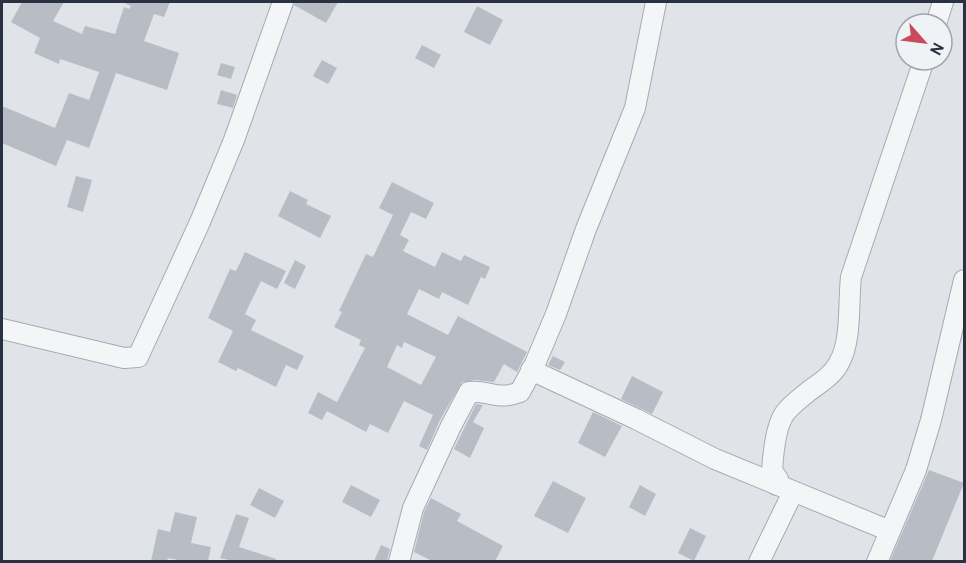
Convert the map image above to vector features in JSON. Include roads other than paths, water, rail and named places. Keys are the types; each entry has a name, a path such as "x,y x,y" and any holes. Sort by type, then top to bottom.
{"street":[{"path":"2,328 124,358 138,357 191,243 234,140 283,2"},
{"path":"399,561 413,508 470,392 507,397 520,392 531,370 556,314 586,229 635,108 656,2"},
{"path":"785,488 772,471 777,438 785,414 826,379 839,363 850,324 848,304 851,277 920,72"},
{"path":"877,561 916,470 931,420 964,280"},
{"path":"531,370 715,459 890,531"},
{"path":"759,561 785,488"}]}
